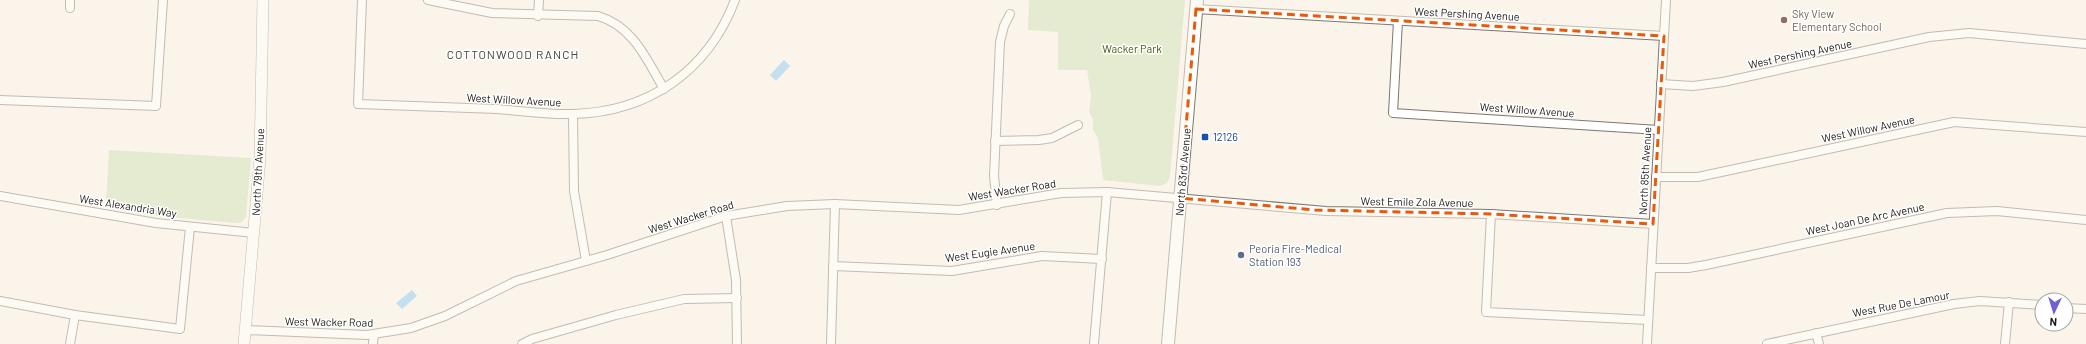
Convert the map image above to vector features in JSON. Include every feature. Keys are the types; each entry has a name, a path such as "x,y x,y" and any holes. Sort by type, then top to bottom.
{"main road":[{"name":"North 83rd Avenue","path":"1168,344 1197,4"}],"street":[{"path":"0,100 156,106 163,0"},
{"name":"North 79th Avenue","path":"244,344 260,158 263,0"},
{"name":"West Willow Avenue","path":"362,0 358,104 573,114 609,111 635,103 664,89 690,69 712,45 728,18 735,0"},
{"path":"428,0 492,13 538,16 598,16 609,19 621,26 639,46 664,89"},
{"path":"538,16 539,0"},
{"name":"North 85th Avenue","path":"1646,344 1666,0"},
{"name":"West Pershing Avenue","path":"1197,4 1398,21 1664,36"},
{"path":"997,205 994,176 1000,42 1004,26 1010,14"},
{"name":"West Willow Avenue","path":"1398,21 1394,113 1659,130"},
{"name":"West Pershing Avenue","path":"1661,84 1693,86 1723,82 1929,37 1950,34 1969,34 2086,44"},
{"path":"573,114 574,191 586,261"},
{"name":"West Willow Avenue","path":"1656,177 1698,177 1954,122 2086,132"},
{"path":"996,141 1039,140 1052,138 1078,125"},
{"path":"1094,344 1107,192"},
{"name":"West Wacker Road","path":"246,330 374,334 423,324 516,281 586,261 726,216 772,207 835,204 946,210 997,205 1061,193 1107,192 1180,198"},
{"name":"West Alexandria Way","path":"0,196 124,218 190,227 254,233"},
{"name":"West Emile Zola Avenue","path":"1180,198 1326,211 1491,214 1653,224"},
{"path":"832,344 835,204"},
{"name":"West Joan De Arc Avenue","path":"1651,268 1688,268 1706,265 1947,213 1997,211 2086,220"},
{"path":"1491,214 1486,312 1648,320"},
{"path":"726,216 736,280 737,344"},
{"path":"0,301 74,315 180,329 190,227"},
{"name":"West Eugie Avenue","path":"833,266 952,271 1042,256 1102,259"},
{"path":"522,344 532,339 616,315 684,299 737,298"},
{"name":"West Rue De Lamour","path":"1767,344 1938,307 1980,301 2034,304"},
{"path":"2005,344 2009,302"},
{"path":"2074,309 2086,310"},
{"path":"70,344 74,315"},
{"path":"1816,333 1819,344"},
{"path":"374,334 374,344"}],"highlighted area":[{"path":"1196,9 1664,36 1653,224 1491,214 1315,210 1180,198"}],"green space":[{"name":"Wacker Park","path":"1029,0 1185,0 1170,177 1167,183 1160,186 1103,180 1098,138 1093,130 1093,119 1089,112 1091,95 1087,70 1058,70 1058,32 1028,30"},
{"path":"109,150 251,158 246,217 241,223 235,223 148,215 106,207"}],"water":[{"path":"784,60 790,66 776,81 770,75"},
{"path":"412,290 417,296 402,309 396,303"}],"place":[{"name":"Sky View Elementary School","path":"1784,20"},
{"name":"12126","path":"1205,137"},
{"name":"Peoria Fire-Medical Station 193","path":"1241,255"}],"district":[{"name":"COTTONWOOD RANCH","path":"513,55"}]}
